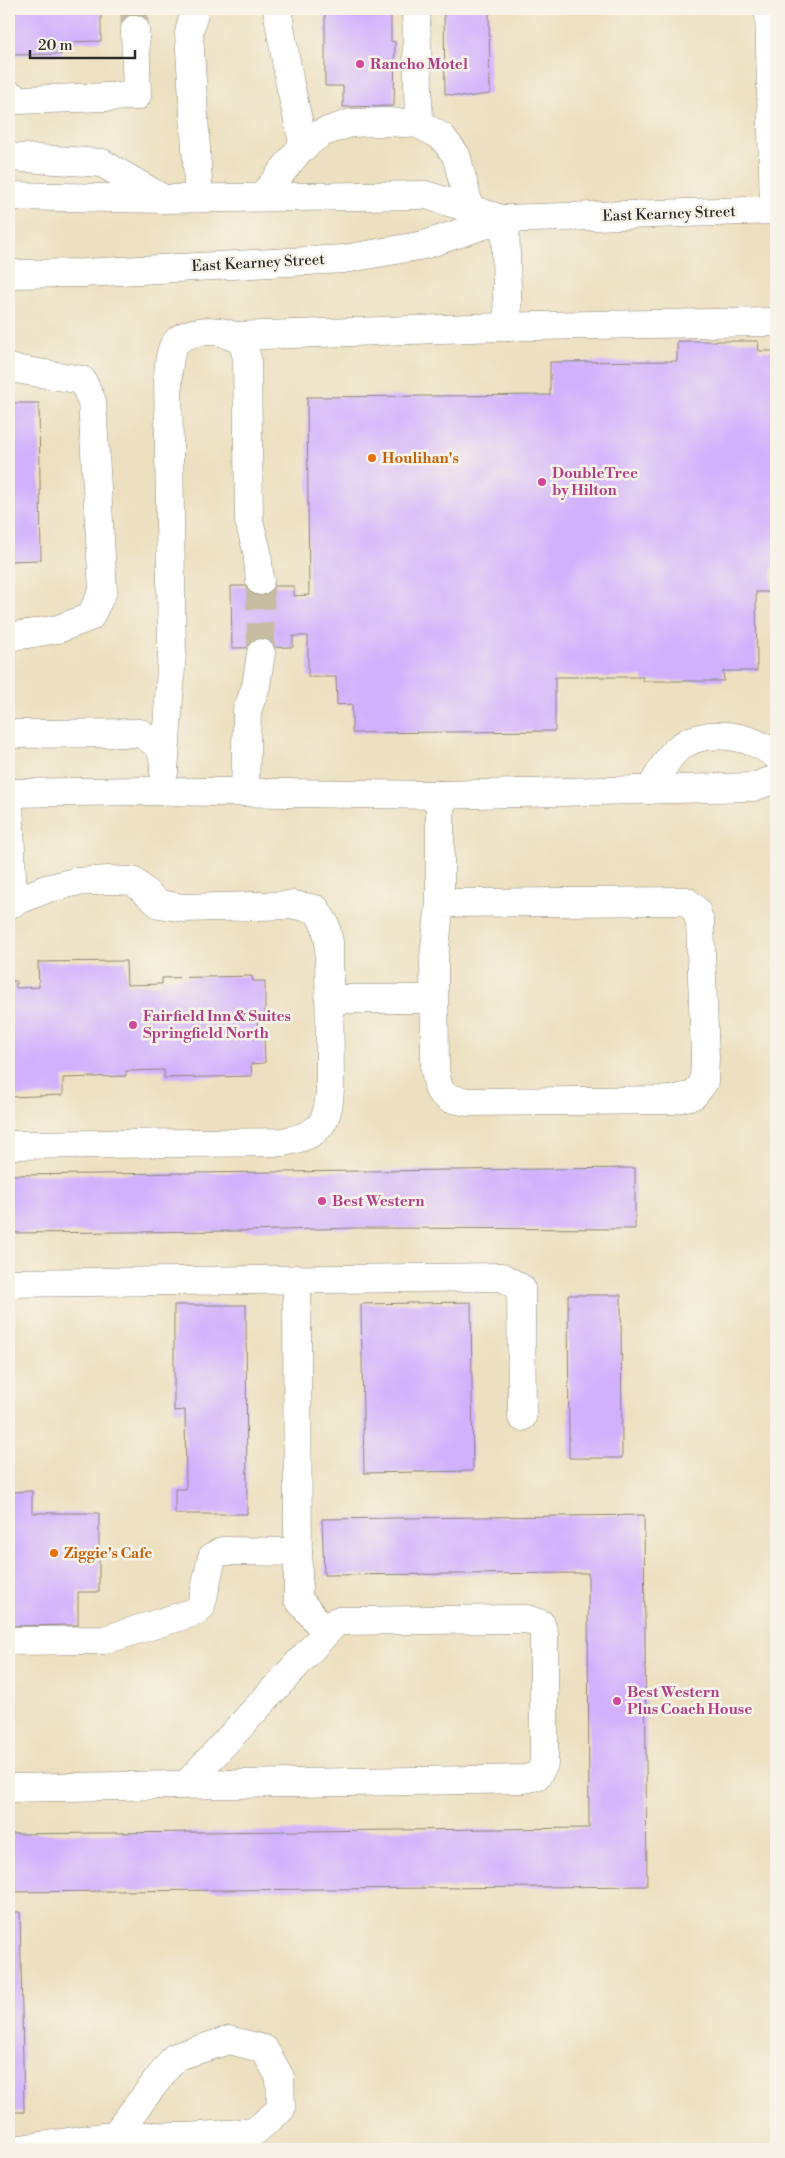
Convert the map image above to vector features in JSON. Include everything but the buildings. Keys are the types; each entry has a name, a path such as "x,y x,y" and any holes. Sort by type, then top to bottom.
{"main road":[{"path":"195,9 189,33 199,198"},
{"path":"277,9 290,84 304,147"},
{"path":"416,9 419,124"},
{"path":"769,9 773,50 775,210"},
{"path":"9,94 19,100 137,96 135,29"},
{"path":"262,197 304,147 321,134 351,123 387,122 419,124 442,137 456,155 470,209"},
{"path":"9,156 102,163 164,199"},
{"name":"East Kearney Street","path":"9,196 164,199 426,195 503,219"},
{"name":"East Kearney Street","path":"9,274 83,273 344,258 424,245 503,219 775,210"},
{"path":"503,219 508,327"},
{"path":"230,336 508,327 776,322"},
{"path":"142,791 156,784 164,772 172,653 168,376 170,354 177,340 191,332 209,330 226,333 242,343 248,359 248,513 260,581"},
{"path":"9,368 82,380 92,401 103,591 90,617 58,629 9,637"},
{"path":"245,792 247,711 256,686 260,653"},
{"path":"9,734 140,732 158,744 163,754 164,772"},
{"path":"650,790 676,750 694,739 720,736 740,738 766,747 776,756"},
{"path":"9,793 142,791 440,795 753,787 776,779"},
{"path":"440,795 440,903 434,957 435,1070 438,1090 448,1098 468,1102 672,1100 694,1095 704,1082 705,1058 700,922 696,910 686,901 440,903"},
{"path":"9,798 11,904 46,889 74,882 133,881 159,904 184,908 294,905 316,909 325,924 329,942 329,1109 321,1127 304,1138 283,1142 9,1145"},
{"path":"329,999 434,999"},
{"path":"9,1283 502,1277 521,1288 522,1418"},
{"path":"297,1279 298,1599 326,1632"},
{"path":"9,1640 104,1640 192,1614 201,1607 212,1557 222,1551 298,1552"},
{"path":"9,1788 186,1785 525,1779 537,1776 544,1764 544,1634 541,1624 527,1619 336,1621 186,1785"},
{"path":"20,2149 115,2135 187,2137 254,2132 281,2108 280,2077 264,2049 229,2040 175,2057 115,2135"}],"tunnel":[{"path":"134,9 135,29"},
{"path":"260,581 261,653"}],"place":[{"name":"Rancho Motel","path":"360,64"},
{"name":"Houlihan's","path":"372,458"},
{"name":"DoubleTree by Hilton","path":"542,482"},
{"name":"Fairfield Inn & Suites Springfield North","path":"133,1025"},
{"name":"Best Western","path":"322,1201"},
{"name":"Ziggie's Cafe","path":"54,1553"},
{"name":"Best Western Plus Coach House","path":"617,1701"}]}
